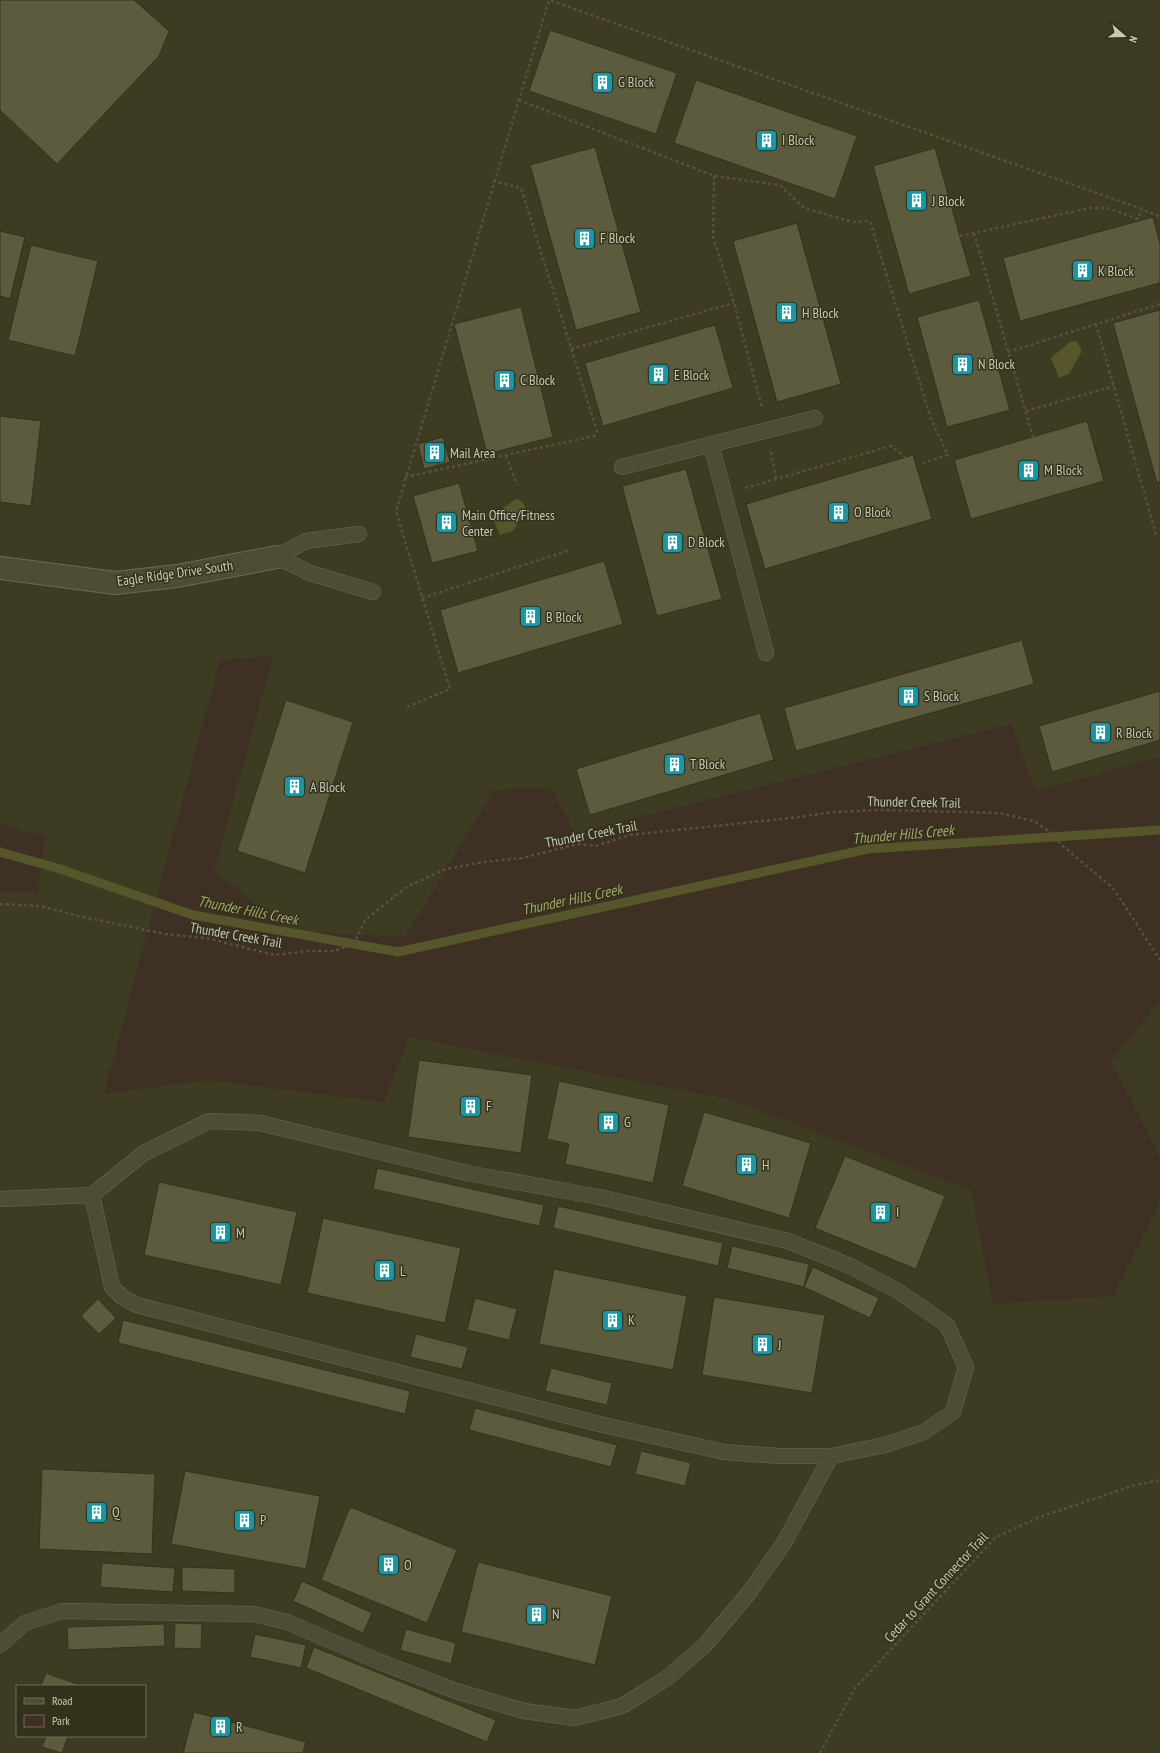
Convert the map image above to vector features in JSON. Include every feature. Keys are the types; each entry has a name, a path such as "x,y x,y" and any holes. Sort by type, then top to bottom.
{"street":[{"name":"Eagle Ridge Drive South","path":"0,568 115,583 177,576 277,557"}],"lane":[{"path":"622,467 815,418"},
{"path":"711,444 766,653"},
{"path":"277,557 306,541 359,534"},
{"path":"277,557 310,573 373,592"},
{"path":"0,1199 92,1195 144,1153 209,1121 260,1123 466,1173 599,1197 788,1241 850,1266 898,1291 910,1299 946,1325 966,1367 953,1412 924,1432 885,1445 831,1456 779,1456 724,1452 599,1424 137,1305 122,1297 112,1287 92,1195"},
{"path":"0,1645 25,1623 62,1611 254,1614 287,1622 456,1691 524,1711 575,1718 622,1706 667,1678 705,1645 748,1594 784,1543 831,1456"}],"path":[{"path":"407,707 450,689 396,511 549,0 1142,209 1160,217"},
{"path":"519,100 714,176 780,185 804,208 852,222 870,221 931,419 948,455 923,463"},
{"path":"714,176 713,237 734,303 768,430 776,479"},
{"path":"405,477 594,436 597,431 521,188 494,181"},
{"path":"960,236 1090,208 1107,208 1138,219 1142,209"},
{"path":"974,233 1033,437"},
{"path":"571,349 734,303"},
{"path":"1008,352 1160,304"},
{"path":"1096,324 1158,538"},
{"path":"1026,412 1114,386"},
{"path":"724,494 891,446 905,457"},
{"path":"506,456 517,485"},
{"path":"422,598 570,550"},
{"name":"Thunder Creek Trail","path":"0,904 40,906 78,916 165,934 206,938 275,955 307,951 334,951 354,944 365,920 408,886 446,869 476,863 522,858 578,844 595,846 630,835 833,812 884,810 999,813 1034,821 1050,832 1064,847 1113,888 1160,960"},
{"name":"Cedar to Grant Connector Trail","path":"820,1753 855,1688 994,1538 1037,1518 1135,1485 1160,1480"}],"green space":[{"path":"273,656 214,871 289,931 405,937 494,790 550,787 575,833 1011,724 1036,791 1160,757 1160,1001 1111,1061 1160,1157 1160,1202 1113,1296 993,1304 971,1190 732,1100 409,1037 384,1102 207,1080 104,1094 220,660"},
{"path":"0,824 45,836 38,892 0,892"}],"shaded area":[{"path":"1076,341 1082,351 1069,374 1059,378 1051,358 1070,342"},
{"path":"516,499 522,501 525,507 524,513 513,531 500,535 492,516"}],"building":[{"path":"0,0 134,0 169,31 159,56 57,164 0,110"},
{"name":"G Block","path":"550,30 677,73 656,134 529,91"},
{"name":"I Block","path":"696,80 857,136 835,199 674,143"},
{"name":"F Block","path":"595,147 641,312 576,330 530,165"},
{"name":"J Block","path":"935,148 971,276 909,294 873,166"},
{"name":"K Block","path":"1153,217 1160,244 1160,283 1020,321 1003,258"},
{"name":"H Block","path":"797,223 841,384 777,402 733,241"},
{"path":"0,231 25,237 10,299 0,296"},
{"path":"31,245 98,261 75,356 8,340"},
{"name":"N Block","path":"979,300 1010,410 947,427 917,317"},
{"name":"C Block","path":"521,307 553,437 487,454 454,324"},
{"path":"1160,310 1160,482 1157,483 1113,323"},
{"name":"E Block","path":"715,325 733,388 603,426 585,363"},
{"path":"0,416 41,421 31,506 0,502"},
{"name":"M Block","path":"1087,421 1104,481 971,519 954,460"},
{"name":"Mail Area","path":"443,437 450,462 424,469 418,444"},
{"name":"O Block","path":"913,455 932,519 765,569 746,504"},
{"name":"D Block","path":"686,469 722,599 657,616 622,486"},
{"name":"Main Office/Fitness Center","path":"459,483 478,551 432,563 413,496"},
{"name":"B Block","path":"604,561 623,624 458,673 440,610"},
{"name":"S Block","path":"1022,640 1034,684 796,751 784,708"},
{"name":"R Block","path":"1160,691 1160,740 1052,772 1039,726"},
{"name":"A Block","path":"286,700 353,722 305,873 237,851"},
{"name":"T Block","path":"760,713 774,760 590,815 576,769"},
{"name":"F","path":"419,1060 532,1075 521,1153 408,1137"},
{"name":"G","path":"559,1081 669,1105 653,1183 565,1164 569,1144 547,1139"},
{"name":"H","path":"704,1112 811,1143 789,1218 682,1186"},
{"name":"I","path":"845,1156 945,1196 916,1269 815,1228"},
{"path":"377,1168 544,1205 539,1226 373,1189"},
{"name":"M","path":"159,1182 297,1212 281,1285 144,1255"},
{"path":"558,1206 723,1243 718,1266 553,1228"},
{"name":"L","path":"323,1218 461,1248 445,1323 307,1293"},
{"path":"732,1246 809,1264 804,1287 727,1268"},
{"path":"813,1267 879,1298 870,1318 804,1287"},
{"name":"K","path":"554,1269 687,1296 673,1370 539,1344"},
{"name":"J","path":"714,1297 825,1315 812,1393 702,1375"},
{"path":"475,1298 517,1309 509,1340 467,1330"},
{"path":"98,1299 116,1318 99,1334 81,1316"},
{"path":"123,1320 410,1391 405,1414 118,1343"},
{"path":"416,1334 468,1347 462,1369 410,1357"},
{"path":"551,1368 612,1383 607,1405 545,1391"},
{"path":"475,1408 617,1445 611,1467 469,1430"},
{"path":"641,1451 691,1463 685,1486 635,1474"},
{"name":"Q","path":"42,1469 155,1474 152,1554 39,1549"},
{"name":"P","path":"185,1471 320,1496 306,1569 171,1544"},
{"name":"O","path":"350,1507 457,1550 427,1623 321,1580"},
{"name":"N","path":"478,1562 612,1596 595,1665 461,1632"},
{"path":"102,1563 175,1568 173,1592 100,1587"},
{"path":"182,1567 235,1569 235,1593 182,1591"},
{"path":"302,1581 372,1613 363,1633 293,1601"},
{"path":"175,1623 202,1624 201,1649 174,1648"},
{"path":"164,1624 165,1646 68,1650 67,1627"},
{"path":"406,1629 456,1643 451,1664 400,1650"},
{"path":"255,1634 306,1645 301,1668 250,1657"},
{"path":"314,1647 496,1720 487,1742 306,1668"},
{"path":"46,1673 79,1685 41,1685"},
{"name":"R","path":"194,1712 306,1742 303,1753 183,1753"},
{"path":"46,1737 68,1737 62,1753 42,1747"}],"waterway":[{"name":"Thunder Hills Creek","path":"0,852 57,868 193,915 398,952 868,849 1160,830"}],"place":[{"name":"G Block","path":"603,82"},
{"name":"I Block","path":"766,140"},
{"name":"J Block","path":"917,201"},
{"name":"F Block","path":"585,238"},
{"name":"K Block","path":"1083,271"},
{"name":"H Block","path":"787,313"},
{"name":"N Block","path":"963,364"},
{"name":"E Block","path":"659,375"},
{"name":"C Block","path":"504,380"},
{"name":"Mail Area","path":"434,453"},
{"name":"M Block","path":"1029,470"},
{"name":"O Block","path":"839,512"},
{"name":"Main Office/Fitness Center","path":"446,523"},
{"name":"D Block","path":"672,542"},
{"name":"B Block","path":"531,617"},
{"name":"S Block","path":"909,696"},
{"name":"R Block","path":"1100,733"},
{"name":"T Block","path":"675,764"},
{"name":"A Block","path":"295,787"},
{"name":"F","path":"470,1106"},
{"name":"G","path":"608,1122"},
{"name":"H","path":"746,1165"},
{"name":"I","path":"880,1212"},
{"name":"M","path":"220,1233"},
{"name":"L","path":"384,1271"},
{"name":"K","path":"613,1320"},
{"name":"J","path":"763,1345"},
{"name":"Q","path":"97,1512"},
{"name":"P","path":"245,1520"},
{"name":"O","path":"389,1565"},
{"name":"N","path":"537,1614"},
{"name":"R","path":"220,1727"}]}
